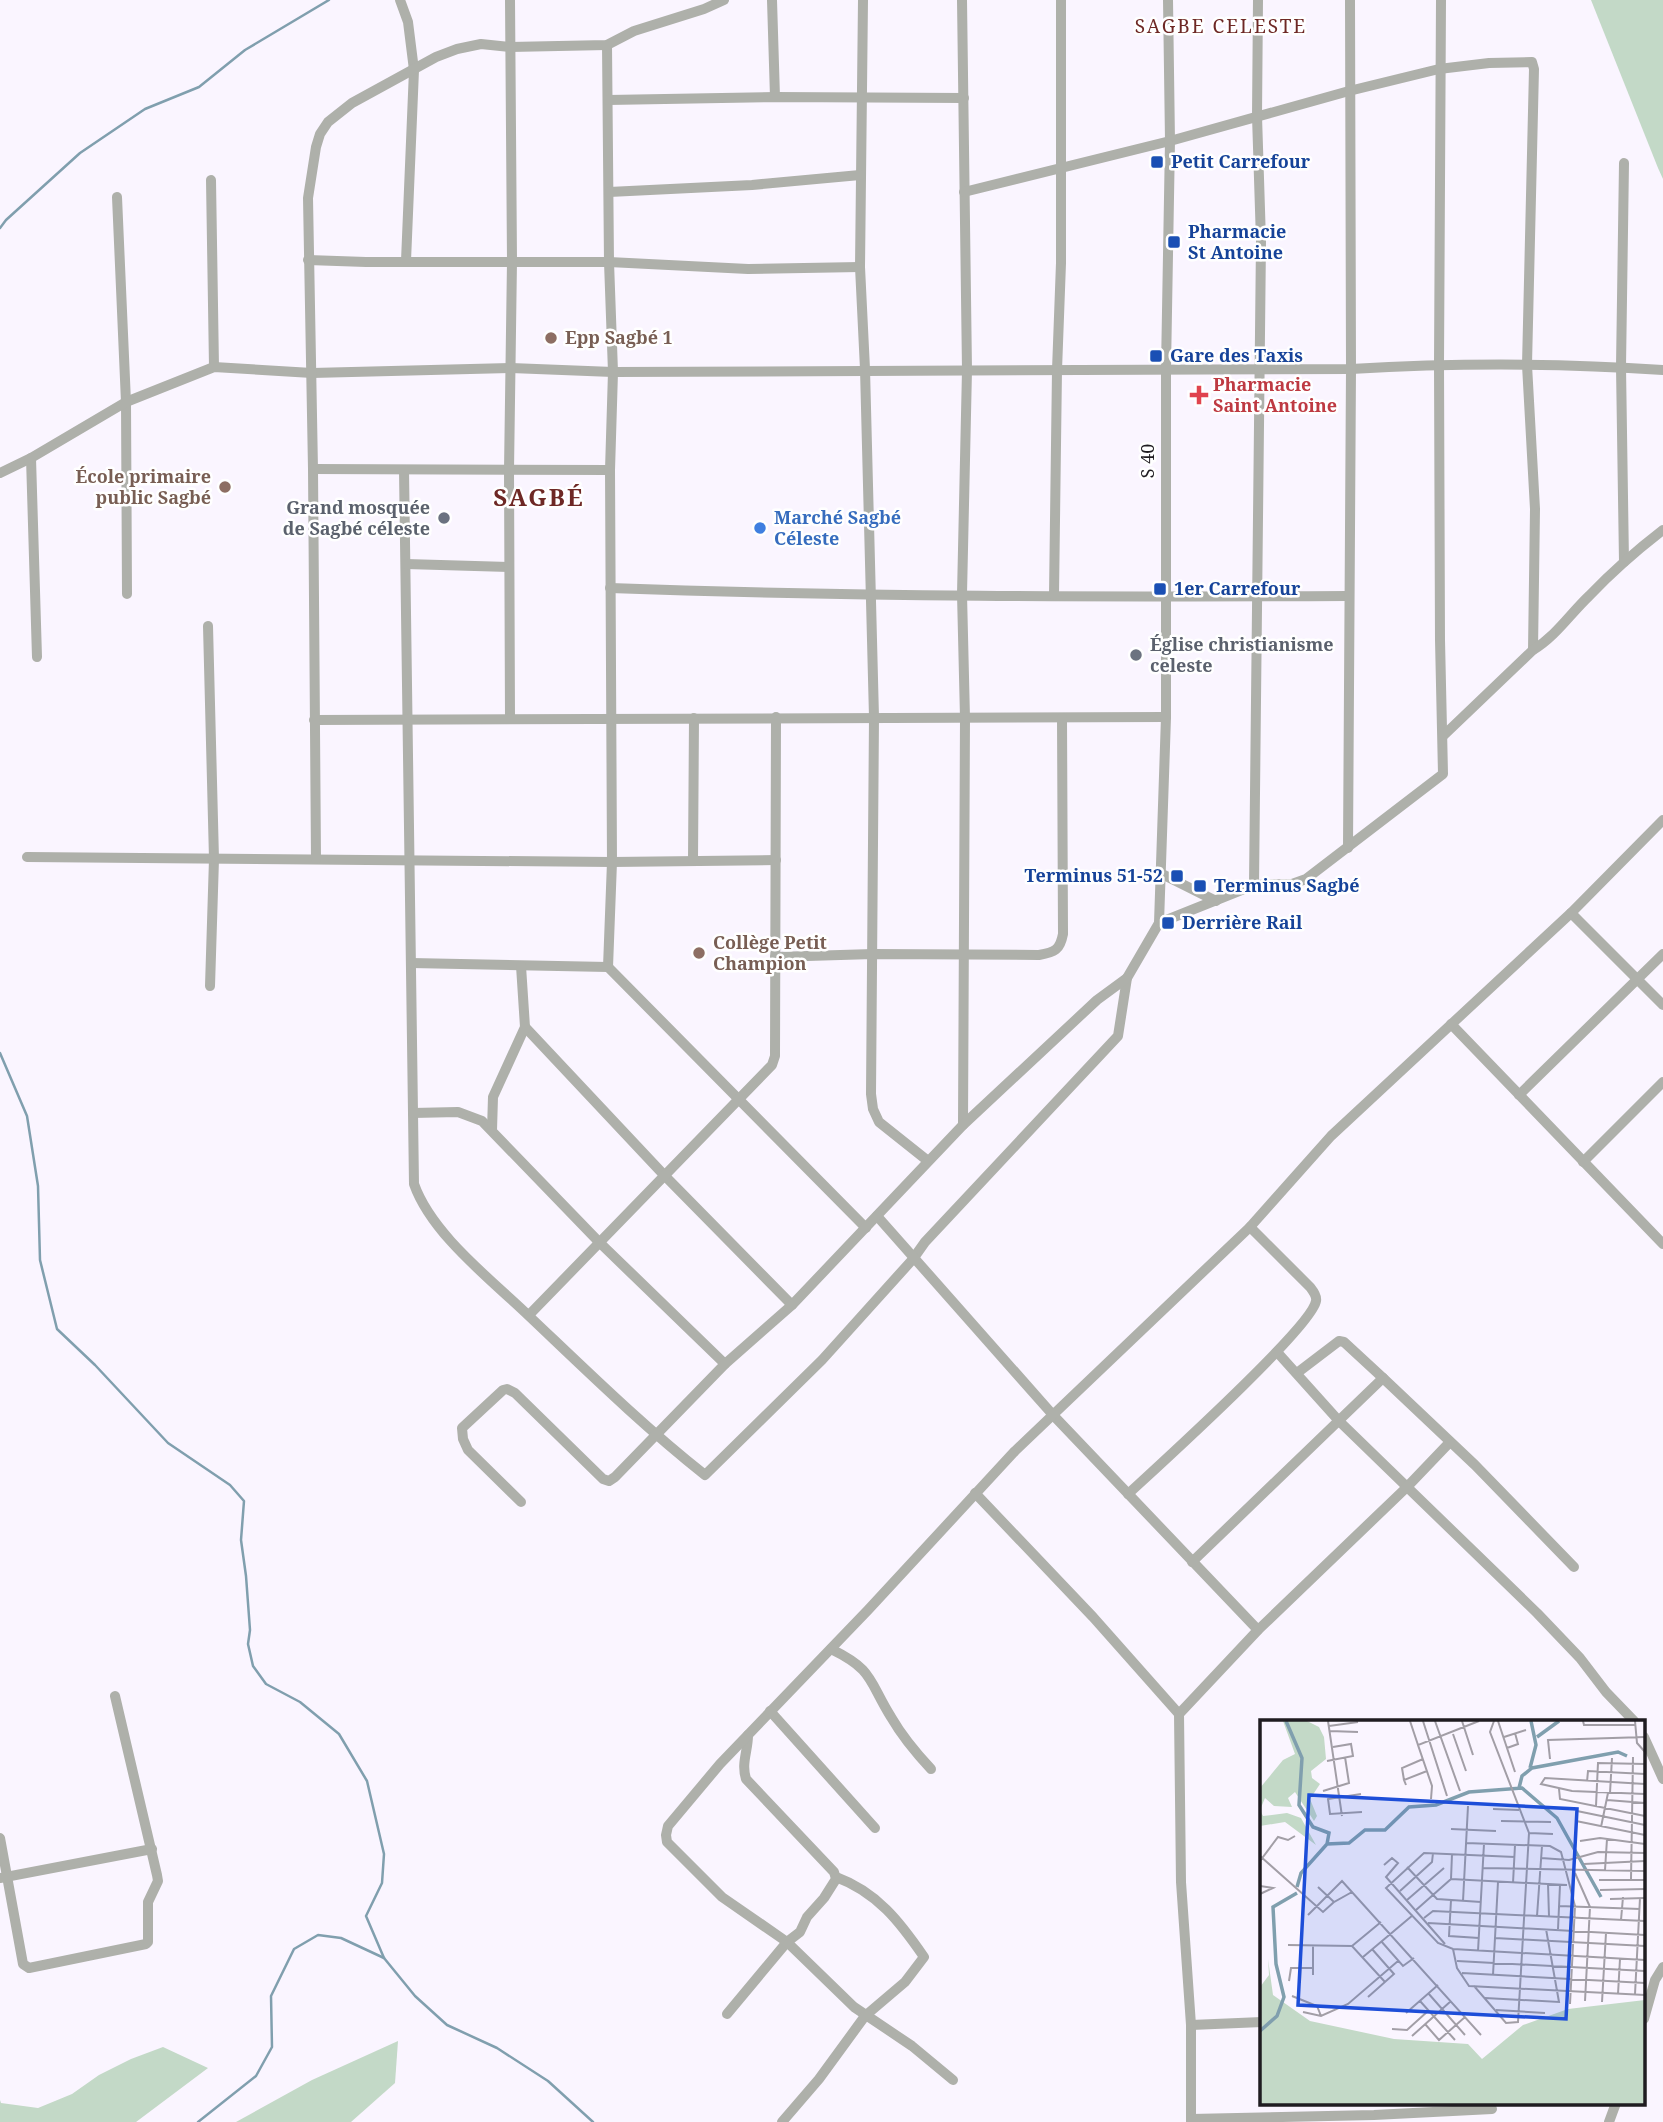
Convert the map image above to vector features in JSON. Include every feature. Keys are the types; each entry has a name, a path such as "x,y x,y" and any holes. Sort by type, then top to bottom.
{"street":[{"path":"400,0 408,23 414,70 406,261"},
{"path":"510,0 510,719"},
{"path":"316,859 308,198 320,134 328,122 352,103 436,58 471,45 607,46 634,31 702,5 724,0"},
{"path":"772,0 775,97"},
{"path":"863,0 860,267 874,717 873,1109 879,1122 928,1161"},
{"path":"962,0 967,370 962,594 965,718 962,1125"},
{"path":"1054,595 1061,263 1062,0"},
{"name":"S 40","path":"1159,923 1166,717 1166,368 1170,141 1168,0"},
{"path":"1254,885 1261,241 1257,116 1258,0"},
{"path":"1348,848 1350,0"},
{"path":"521,1502 468,1450 463,1439 463,1428 503,1390 508,1389 515,1393 603,1479 609,1481 725,1364 792,1305 962,1125 1097,1000 1126,978 1159,923 1254,885 1292,884 1306,879 1443,774 1439,364 1442,234 1441,0"},
{"path":"607,46 613,372 610,470 612,862 608,967"},
{"path":"964,192 1170,141 1349,91 1440,69 1489,63 1529,61 1534,64 1527,365 1535,509 1533,650"},
{"path":"608,100 964,98"},
{"path":"1623,562 1621,367 1624,163"},
{"path":"609,192 752,186 860,175"},
{"path":"211,180 214,366"},
{"path":"117,197 126,402 127,594"},
{"path":"308,260 609,262 748,269 860,267"},
{"path":"0,473 31,458 126,402 214,366 312,373 511,368 613,372 1260,367 1351,369 1439,364 1663,370"},
{"path":"31,458 37,657"},
{"path":"313,469 610,470"},
{"path":"404,470 414,1184 419,1197 446,1234 655,1436 705,1475 822,1360 913,1259 925,1242 1118,1036 1126,978"},
{"path":"1443,736 1533,650 1550,638 1623,562 1663,530"},
{"path":"406,564 509,567"},
{"path":"610,588 765,594 1348,596"},
{"path":"208,626 214,859 210,986"},
{"path":"528,1315 772,1065 775,1056 776,717"},
{"path":"314,720 1166,717"},
{"path":"693,861 694,718"},
{"path":"775,957 1054,953 1061,947 1063,934 1062,718"},
{"path":"953,2080 912,2046 877,2021 865,2016 787,1942 722,1897 667,1842 668,1826 678,1810 975,1493 1250,1227 1331,1136 1571,913 1663,820"},
{"path":"27,857 612,862 776,860"},
{"path":"1160,873 1216,901"},
{"path":"1571,913 1663,1005"},
{"path":"1519,1095 1663,954"},
{"path":"411,963 608,967 866,1228"},
{"path":"492,1130 493,1097 525,1027 521,966"},
{"path":"1451,1024 1663,1244"},
{"path":"525,1027 664,1175 792,1305"},
{"path":"1583,1161 1661,1088"},
{"path":"413,1113 458,1112 482,1121 599,1242 725,1364"},
{"path":"877,1216 1053,1415 1258,1630"},
{"path":"1128,1494 1277,1352 1316,1303 1310,1287 1250,1227"},
{"path":"1297,1373 1339,1341 1344,1342 1450,1441 1574,1567"},
{"path":"1277,1352 1339,1420 1537,1613 1633,1720"},
{"path":"1192,1562 1383,1378"},
{"path":"1179,1714 1258,1630 1450,1441"},
{"path":"975,1493 1093,1617 1179,1714 1181,1882 1191,2025 1191,2121 1374,2119 1492,2109"},
{"path":"831,1649 853,1660 870,1676 902,1735 931,1769"},
{"path":"0,1838 3,1877 23,1964 29,1968 146,1944 148,1902 158,1881 116,1696"},
{"path":"770,1711 875,1828"},
{"path":"748,1735 743,1766 746,1779 836,1877 867,1891 896,1918 924,1957 905,1982 865,2016 819,2079 782,2122"},
{"path":"1646,1741 1663,1779"},
{"path":"3,1877 152,1849"},
{"path":"727,2014 787,1942 800,1932 807,1917 824,1898 836,1877"},
{"path":"1646,2012 1655,1980 1663,1967"},
{"path":"1191,2025 1260,2022"},
{"path":"1609,2122 1615,2104"}],"green space":[{"path":"1591,0 1663,0 1663,179 1658,168"},
{"path":"398,2041 395,2083 351,2122 236,2122 312,2080"},
{"path":"163,2047 208,2068 136,2122 0,2122 0,2100 1,2103 38,2108 72,2094 99,2075 131,2059"}],"waterway":[{"path":"0,228 80,153 145,109 199,87 245,50 329,0"},
{"path":"0,1053 27,1116 38,1186 40,1260 57,1329 95,1365 168,1443 230,1485 244,1501 241,1540 250,1630 248,1644 253,1666 266,1684 300,1702 339,1734 367,1781 384,1854 382,1883 366,1916 384,1958 415,1996 447,2025 497,2048 548,2081 593,2122"},
{"path":"198,2122 256,2076 272,2047 271,1996 294,1949 318,1935 341,1938 384,1958"}],"place":[{"name":"Petit Carrefour","path":"1157,162"},
{"name":"Pharmacie St Antoine","path":"1174,242"},
{"name":"Epp Sagbé 1","path":"551,338"},
{"name":"Gare des Taxis","path":"1156,356"},
{"name":"Pharmacie Saint Antoine","path":"1199,395"},
{"name":"École primaire public Sagbé","path":"225,487"},
{"name":"Grand mosquée de Sagbé céleste","path":"444,518"},
{"name":"Marché Sagbé Céleste","path":"760,528"},
{"name":"1er Carrefour","path":"1160,589"},
{"name":"Église christianisme celeste","path":"1136,655"},
{"name":"Terminus 51-52","path":"1177,876"},
{"name":"Terminus Sagbé","path":"1200,886"},
{"name":"Derrière Rail","path":"1168,923"},
{"name":"Collège Petit Champion","path":"699,953"}],"district":[{"name":"SAGBE CELESTE","path":"1221,26"},
{"name":"SAGBÉ","path":"539,498"}]}
